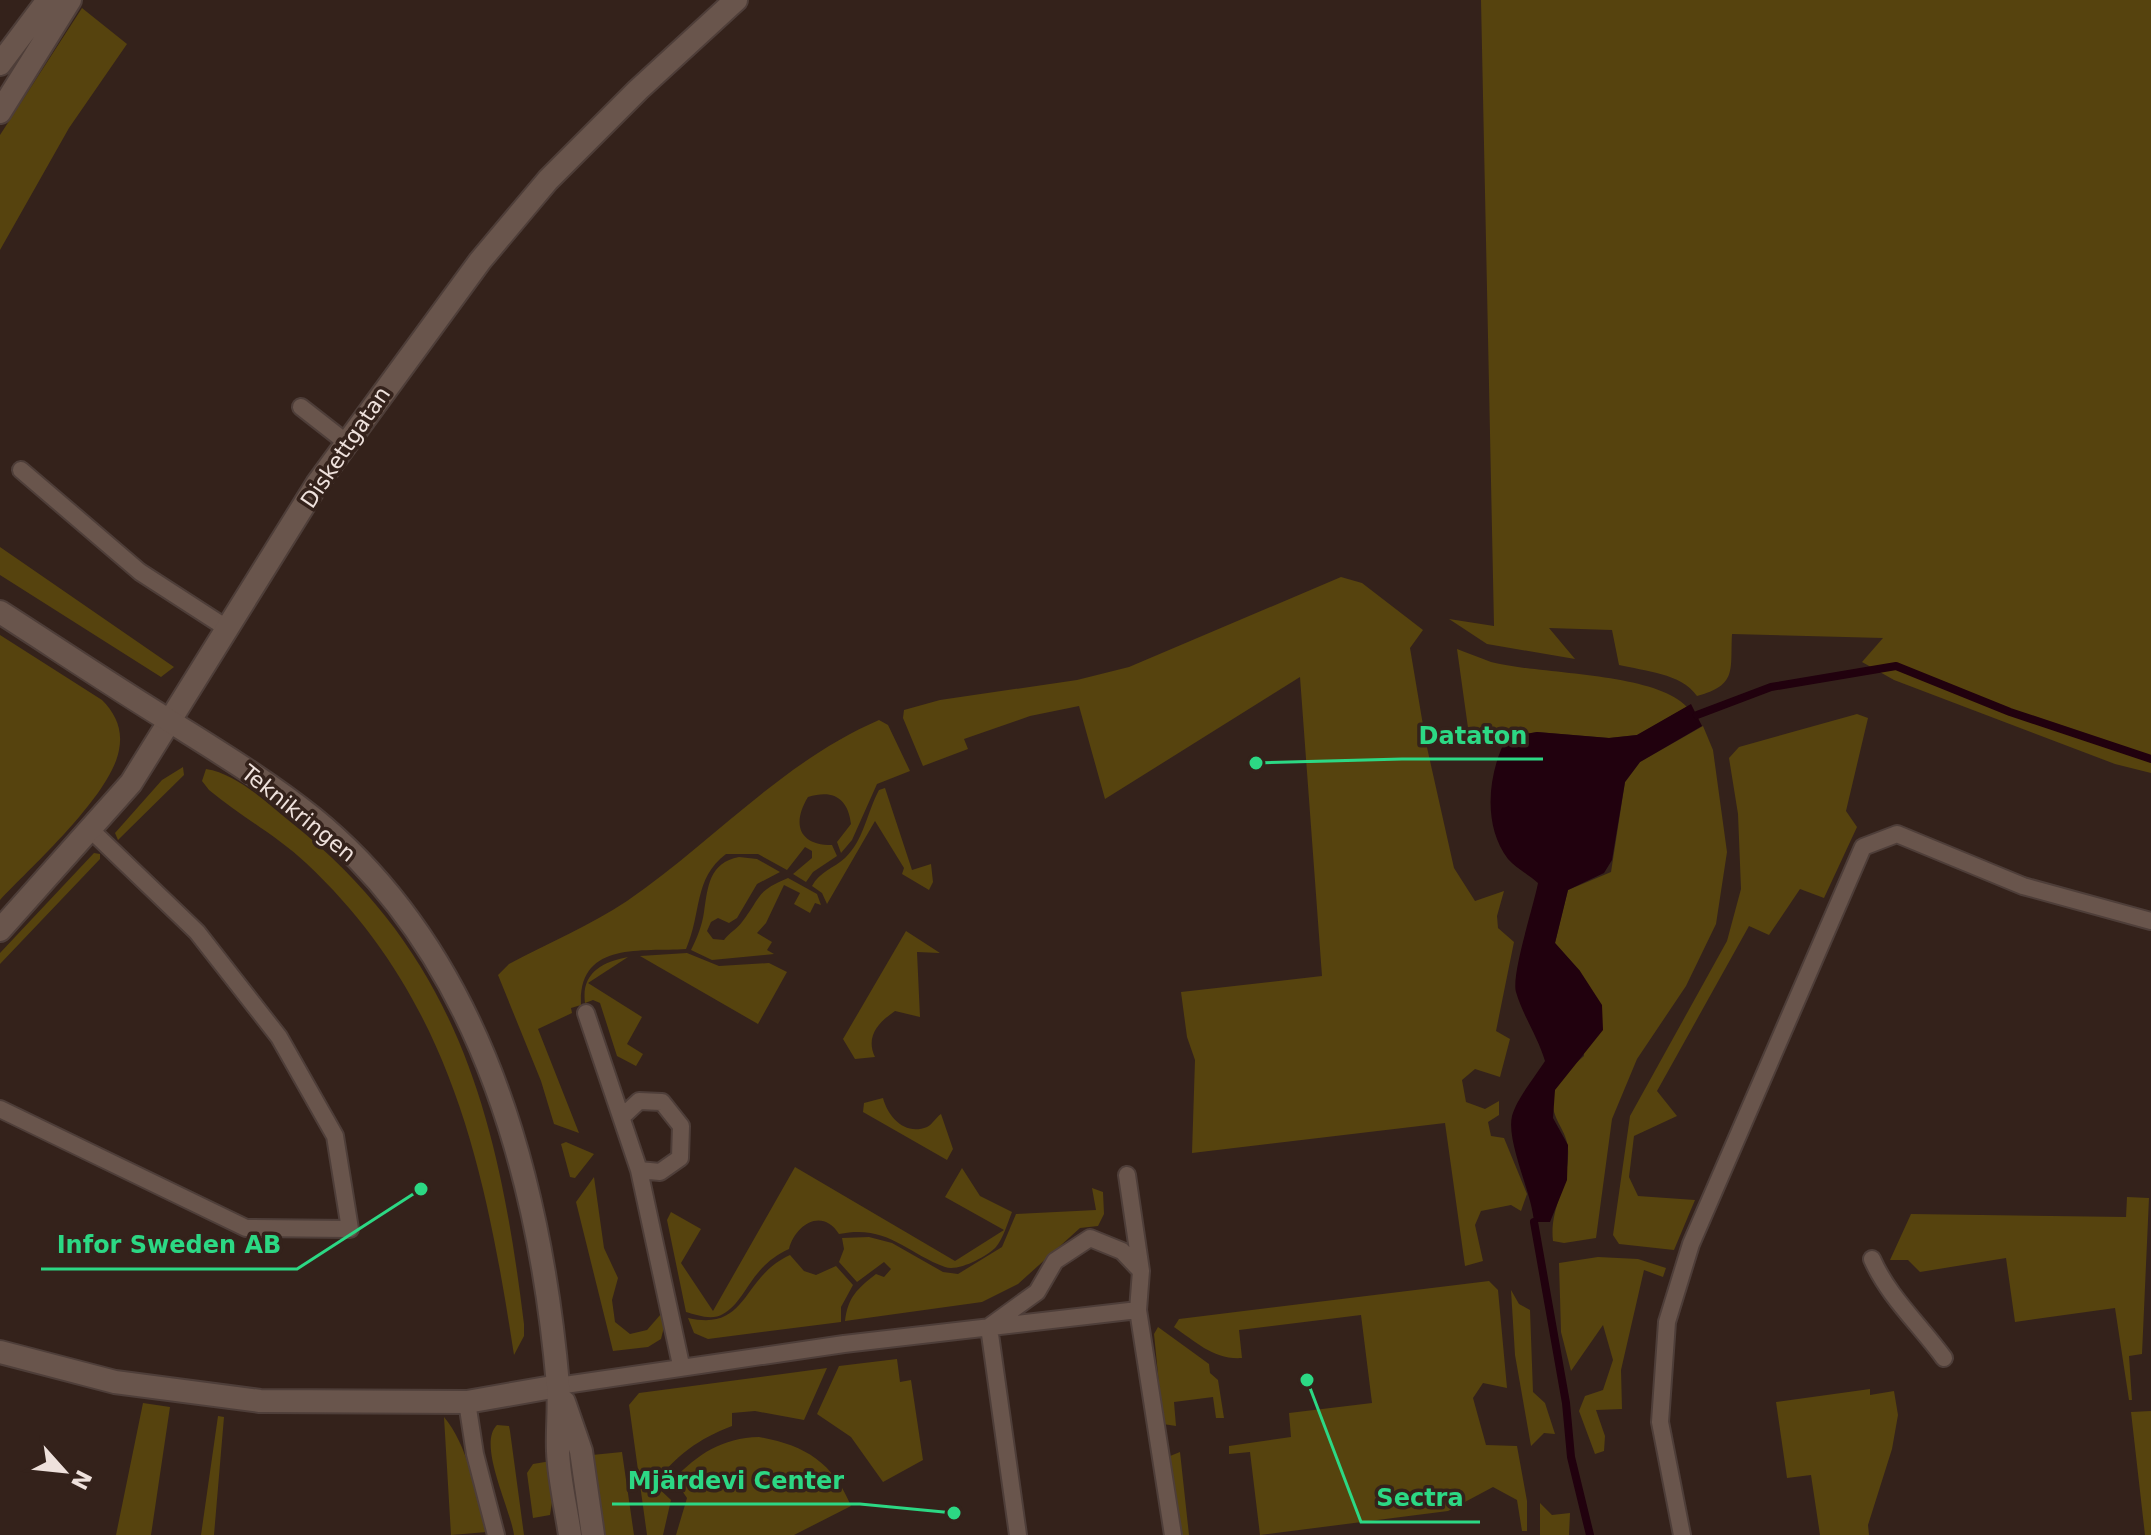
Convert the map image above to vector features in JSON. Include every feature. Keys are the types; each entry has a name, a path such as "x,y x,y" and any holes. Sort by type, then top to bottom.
{"street":[{"path":"0,64 48,0"},
{"path":"0,112 70,0"},
{"name":"Diskettgatan","path":"0,930 92,831 131,783 347,443 480,261 548,180 638,90 736,0"},
{"name":"Teknikringen","path":"0,612 273,787 358,859 393,899 452,987 497,1087 514,1143 538,1252 558,1386 558,1454 570,1535"},
{"path":"0,1352 115,1382 260,1401 467,1402 558,1386"},
{"name":"Teknikringen","path":"558,1386 581,1451 593,1535"}],"lane":[{"path":"301,407 347,443"},
{"path":"21,470 140,572 228,629"},
{"path":"0,1109 246,1228 350,1229 335,1136 279,1037 197,932 92,831"},
{"path":"1682,1535 1660,1422 1667,1322 1683,1263 1863,847 1897,834 2023,886 2151,921"},
{"path":"586,1013 639,1170 681,1365"},
{"path":"623,1116 639,1101 662,1102 681,1126 680,1158 660,1172 639,1170"},
{"path":"1127,1175 1141,1271 1138,1310 1173,1535"},
{"path":"989,1327 1037,1292 1055,1261 1090,1238 1122,1251 1141,1271"},
{"path":"1872,1259 1882,1283 1913,1315 1944,1358"},
{"path":"558,1386 608,1380 681,1365 1138,1310"},
{"path":"989,1327 1018,1535"},
{"path":"467,1402 496,1535"}],"shaded area":[{"path":"1481,0 2151,0 2151,773 2115,764 1894,680 1862,662 1883,638 1732,634 1731,667 1726,681 1710,692 1697,696 1682,682 1672,678 1619,665 1612,630 1549,628 1575,659 1487,644 1449,619 1494,626"},
{"path":"82,8 127,44 69,128 0,250 0,135"},
{"path":"0,547 174,667 161,677 0,575"},
{"path":"1341,577 1362,583 1423,630 1410,648 1426,743 1454,868 1475,901 1504,891 1497,916 1498,928 1514,942 1496,1031 1510,1039 1500,1077 1475,1069 1462,1080 1466,1102 1485,1109 1499,1101 1499,1115 1488,1122 1491,1136 1504,1138 1527,1194 1521,1211 1511,1205 1481,1211 1475,1225 1483,1261 1465,1266 1445,1123 1192,1153 1195,1060 1187,1037 1181,992 1322,976 1300,677 1105,799 1079,706 1030,716 964,739 968,749 923,766 903,718 904,710 940,700 1077,680 1129,667"},
{"path":"0,635 102,700 115,717 120,736 113,768 102,788 68,829 0,900"},
{"path":"1457,649 1491,662 1595,676 1649,687 1687,707 1637,735 1609,738 1537,732 1507,737 1469,735"},
{"path":"1691,704 1702,726 1640,762 1625,782 1612,860 1604,873 1568,890 1555,943 1580,971 1602,1005 1603,1030 1555,1090 1553,1118 1568,1145 1567,1180 1550,1222 1534,1222 1511,1127 1518,1102 1545,1061 1519,1001 1515,983 1538,883 1508,859 1494,831 1491,798 1495,766 1507,737 1537,732 1609,738 1637,735"},
{"path":"1857,714 1868,718 1846,811 1857,827 1824,898 1800,889 1769,935 1749,926 1657,1091 1677,1116 1634,1136 1629,1177 1638,1196 1695,1200 1674,1250 1619,1244 1613,1235 1630,1116 1727,941 1741,889 1738,814 1729,758 1739,747"},
{"path":"879,720 888,725 910,771 877,784 852,840 841,853 837,842 851,824 847,808 832,795 808,797 800,815 801,831 812,841 832,845 837,856 813,872 806,882 793,874 812,858 812,851 805,847 787,870 758,854 726,854 708,874 686,949 632,951 601,960 590,970 583,984 581,1005 571,1008 572,1013 538,1029 579,1133 554,1124 541,1081 498,975 509,964 627,901 779,780 844,737"},
{"path":"1703,726 1713,750 1727,852 1716,924 1686,986 1637,1059 1612,1119 1596,1238 1564,1243 1553,1241 1554,1218 1566,1173 1568,1149 1553,1099 1560,1079 1584,1056 1580,971 1555,943 1568,890 1611,872 1625,782 1640,762"},
{"path":"183,767 184,775 118,840 115,833 162,780"},
{"path":"206,769 230,777 252,791 350,876 396,930 433,988 462,1048 484,1112 501,1180 524,1324 524,1336 514,1355 490,1218 474,1153 454,1090 428,1029 396,971 355,915 306,863 209,790 202,781"},
{"path":"885,788 912,870 931,864 933,882 929,890 902,874 904,868 875,821 827,904 822,893 812,886 851,851 879,790"},
{"path":"94,853 100,854 100,859 0,964 0,953"},
{"path":"739,857 757,859 780,872 757,884 737,918 729,923 718,918 711,922 707,931 713,939 724,940 764,891 788,878 817,894 821,905 815,903 810,913 794,904 800,893 784,885 766,923 757,933 772,942 767,950 774,954 712,960 691,950 701,927 712,877 721,864"},
{"path":"906,931 940,953 917,952 920,1017 895,1011 875,1030 872,1049 875,1057 855,1059 843,1039"},
{"path":"687,953 719,966 769,963 787,972 758,1024 640,956"},
{"path":"628,957 588,983 642,1017 627,1044 643,1054 636,1066 617,1056 600,1003 593,1000 585,1003 586,984 595,971 610,962"},
{"path":"883,1098 893,1118 912,1129 927,1127 941,1114 953,1149 947,1160 863,1112 864,1103"},
{"path":"566,1142 594,1154 575,1178 570,1177 561,1144"},
{"path":"795,1167 955,1261 1004,1230 945,1197 962,1168 980,1196 1012,1212 1003,1235 996,1247 972,1263 951,1268 883,1236 856,1232 839,1234 825,1222 810,1222 797,1233 789,1249 765,1265 738,1301 723,1314 704,1317 686,1312 667,1220 671,1212 701,1229 681,1263 713,1311"},
{"path":"594,1177 604,1248 618,1278 612,1300 615,1322 630,1334 647,1330 661,1314 664,1327 661,1339 648,1347 613,1351 576,1202"},
{"path":"1092,1188 1103,1192 1104,1214 1098,1226 1080,1228 1018,1284 982,1302 845,1321 848,1306 859,1289 876,1274 884,1277 891,1269 884,1262 857,1282 839,1262 844,1249 842,1238 869,1237 892,1243 943,1272 958,1274 1002,1247 1016,1214 1096,1210"},
{"path":"2127,1197 2149,1198 2142,1354 2129,1356 2132,1400 2129,1400 2115,1308 2015,1322 2006,1258 1920,1272 1908,1260 1890,1260 1911,1214 2126,1217"},
{"path":"790,1255 804,1271 816,1275 836,1266 853,1285 841,1307 841,1322 708,1339 694,1333 688,1318 708,1320 723,1317 744,1300 762,1276"},
{"path":"1598,1257 1638,1259 1666,1268 1663,1277 1644,1270 1621,1370 1622,1409 1596,1410 1605,1436 1604,1451 1595,1454 1579,1411 1585,1396 1603,1390 1613,1360 1603,1325 1571,1371 1561,1332 1559,1263"},
{"path":"1489,1281 1498,1290 1507,1388 1483,1383 1473,1398 1486,1445 1517,1446 1527,1501 1527,1531 1522,1531 1517,1500 1493,1487 1448,1511 1260,1535 1250,1452 1229,1454 1229,1446 1291,1437 1289,1413 1372,1403 1361,1315 1239,1330 1242,1358 1223,1356 1206,1349 1174,1327 1179,1319"},
{"path":"1511,1290 1519,1304 1530,1310 1533,1392 1545,1403 1555,1434 1544,1433 1531,1446 1515,1355"},
{"path":"1158,1327 1209,1364 1210,1373 1218,1380 1224,1418 1216,1418 1213,1397 1174,1402 1176,1426 1163,1424 1154,1334"},
{"path":"897,1359 900,1382 911,1380 923,1460 883,1482 851,1437 817,1414 839,1366"},
{"path":"827,1368 804,1420 755,1411 732,1413 732,1426 698,1442 680,1456 654,1484 671,1500 663,1535 647,1535 629,1405 639,1393"},
{"path":"1870,1389 1870,1395 1894,1391 1898,1415 1892,1449 1868,1525 1869,1535 1820,1535 1811,1475 1787,1478 1776,1402"},
{"path":"143,1403 170,1407 151,1535 116,1535"},
{"path":"2151,1411 2151,1535 2145,1535 2131,1412"},
{"path":"218,1416 224,1417 214,1535 201,1535"},
{"path":"444,1417 466,1457 487,1532 451,1535"},
{"path":"497,1425 509,1426 524,1535 514,1535 496,1477 491,1446"},
{"path":"759,1437 790,1445 815,1458 835,1478 851,1506 794,1535 676,1535 687,1498 674,1479 692,1462 722,1444"},
{"path":"622,1452 634,1535 604,1535 592,1455"},
{"path":"1180,1452 1189,1535 1180,1535 1170,1456"},
{"path":"551,1461 554,1489 550,1515 533,1518 527,1473 533,1464"},
{"path":"1540,1503 1552,1515 1570,1513 1569,1535 1540,1535"}],"waterway":[{"path":"1697,715 1771,687 1896,666 2010,712 2151,759"},
{"path":"1534,1222 1566,1403 1571,1457 1590,1535"}],"place":[{"name":"Dataton","path":"1256,763"},
{"name":"Infor Sweden AB","path":"421,1189"},
{"name":"Sectra","path":"1307,1380"},
{"name":"Mjärdevi Center","path":"954,1513"}]}
